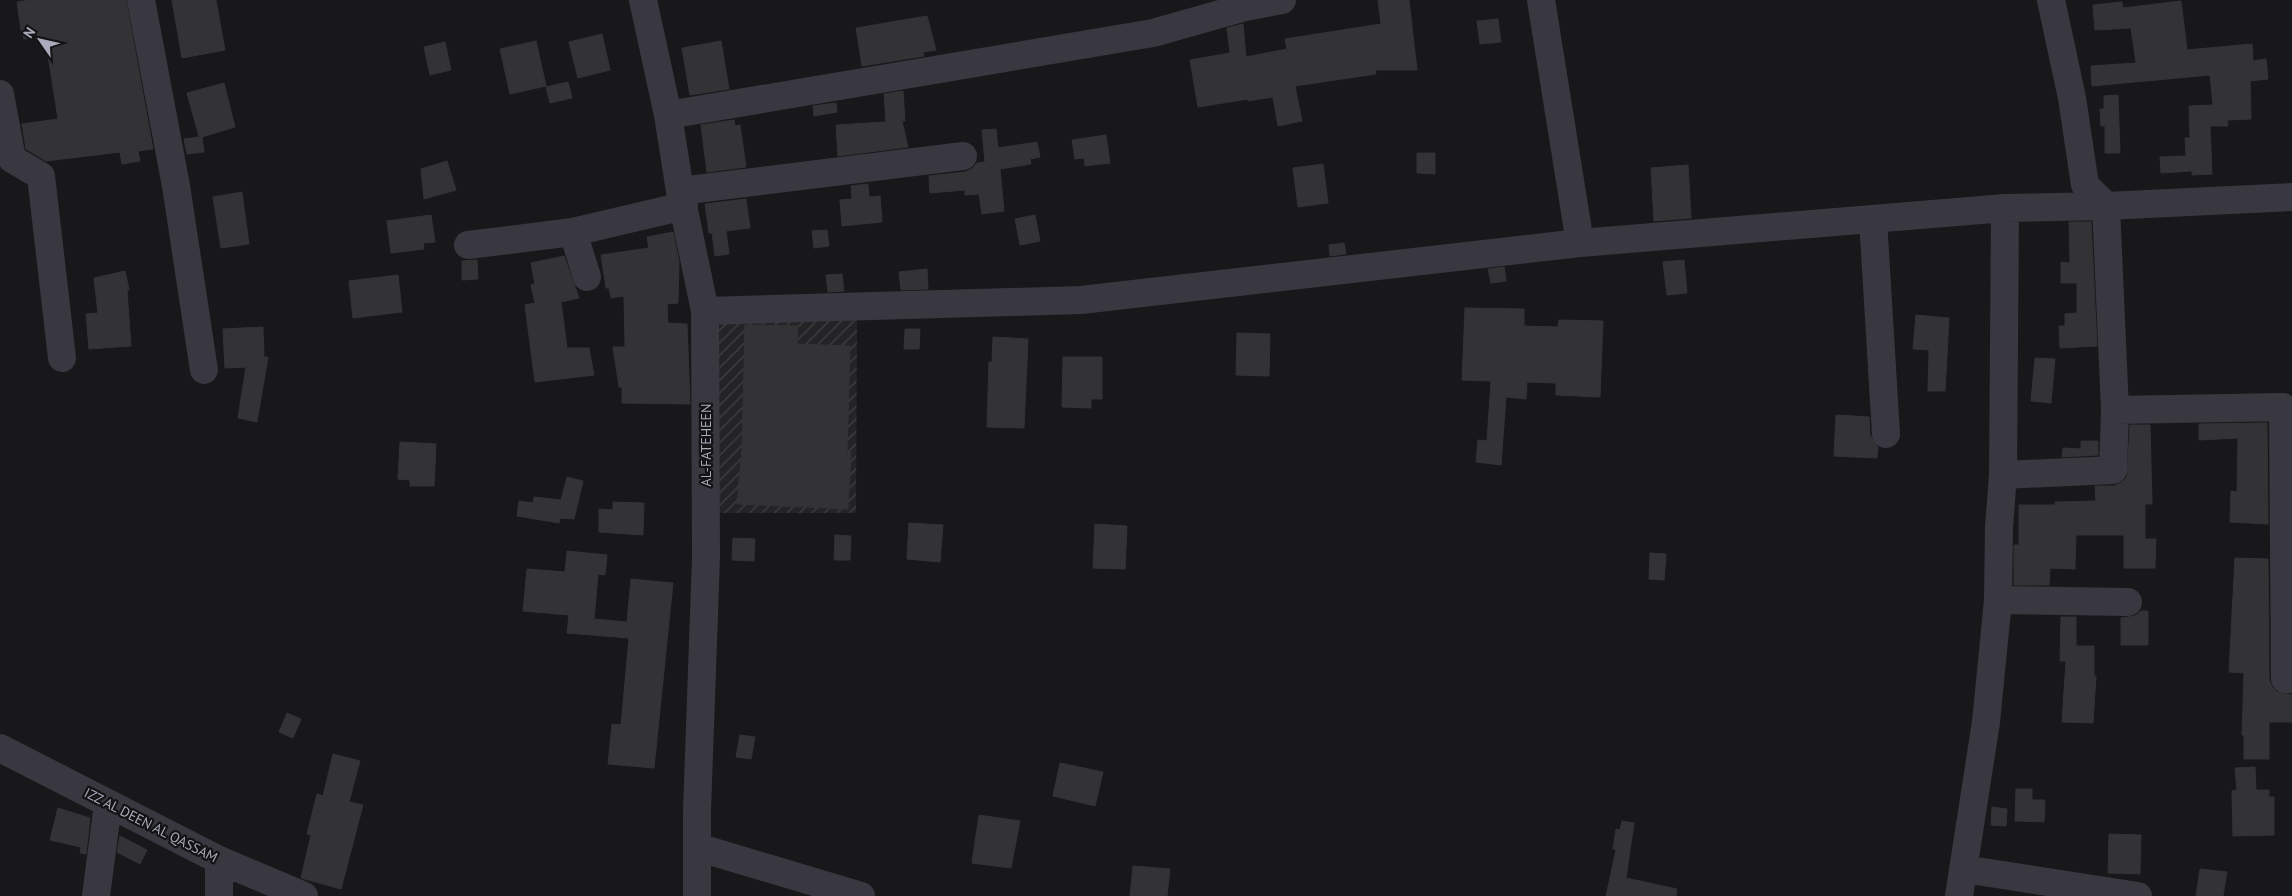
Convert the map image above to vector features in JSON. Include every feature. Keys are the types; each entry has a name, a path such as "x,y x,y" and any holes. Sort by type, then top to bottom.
{"street":[{"path":"141,0 176,186 204,370"},
{"name":"AL-FATEHEEN","path":"643,0 668,115 682,199 705,311 706,557 697,896"},
{"path":"668,115 1153,33 1245,7 1282,0"},
{"path":"1541,0 1580,243"},
{"path":"2003,476 2112,470 2115,410 2106,206 2086,185 2072,98 2051,0"},
{"path":"0,94 12,159 41,176 62,358"},
{"path":"468,245 573,232 682,199 963,156"},
{"path":"705,311 1081,300 1580,243 1873,218 2006,208 2106,206 2292,197"},
{"path":"1959,896 1986,722 1998,600 1998,528 2003,476 2006,208"},
{"path":"1873,218 1886,434"},
{"path":"573,232 587,276"},
{"path":"2115,410 2283,408 2285,679 2292,679"},
{"path":"1998,600 2128,602"},
{"name":"IZZ AL DEEN AL QASSAM","path":"0,748 218,860 261,880 304,896"},
{"path":"96,896 108,804"},
{"path":"697,847 861,896"},
{"path":"218,860 218,896"},
{"path":"1964,869 2138,896"}],"shaded area":[{"path":"857,318 856,513 712,513 711,321"}],"building":[{"path":"30,0 126,0 153,149 138,151 140,161 122,164 120,152 46,161 26,149 22,124 58,119 45,36 24,39 21,30 17,2"},
{"path":"172,0 216,0 225,50 182,58"},
{"path":"1378,0 1409,0 1417,70 1375,70 1376,74 1295,86 1302,121 1278,126 1273,97 1198,107 1190,60 1230,53 1227,28 1243,24 1246,57 1287,49 1285,39 1381,24"},
{"path":"2181,1 2187,50 2252,44 2253,61 2266,59 2268,79 2250,81 2251,119 2227,120 2228,126 2210,126 2212,174 2192,175 2192,171 2161,173 2160,157 2186,156 2185,138 2190,138 2189,106 2213,105 2210,75 2092,86 2091,66 2136,63 2131,28 2095,30 2093,5 2122,2 2123,8"},
{"path":"927,16 936,50 923,52 924,56 862,66 856,28"},
{"path":"1498,19 1501,42 1480,44 1477,21"},
{"path":"602,34 610,70 578,78 569,42"},
{"path":"536,41 546,86 510,94 500,49"},
{"path":"721,41 729,89 690,95 682,48"},
{"path":"445,42 451,70 430,75 424,47"},
{"path":"568,82 572,98 550,103 546,87"},
{"path":"224,83 235,127 202,137 204,152 187,154 184,139 199,137 187,93"},
{"path":"903,91 905,121 902,121 908,147 838,156 836,125 886,122 884,94"},
{"path":"2118,95 2120,153 2105,153 2105,126 2101,126 2100,109 2104,109 2104,96"},
{"path":"836,103 837,112 814,116 813,106"},
{"path":"734,120 735,126 740,125 746,167 707,172 701,125"},
{"path":"996,129 998,148 1037,142 1040,157 1030,159 1031,164 1000,169 1004,211 982,214 979,194 965,195 965,190 930,193 929,176 965,172 972,169 977,163 985,162 982,130"},
{"path":"1106,135 1110,163 1085,166 1084,158 1075,159 1072,140"},
{"path":"1417,153 1435,153 1435,174 1417,173"},
{"path":"447,161 456,190 424,199 421,169"},
{"path":"1323,164 1328,203 1298,207 1293,168"},
{"path":"1688,165 1691,218 1654,221 1651,168"},
{"path":"868,184 869,197 880,196 882,222 842,226 840,200 852,199 851,186"},
{"path":"242,192 249,244 221,248 213,197"},
{"path":"746,199 750,228 726,231 729,254 715,256 712,233 709,233 705,204"},
{"path":"431,215 435,242 423,243 424,249 391,253 387,221"},
{"path":"1035,215 1040,241 1020,245 1015,219"},
{"path":"2069,222 2091,222 2097,346 2060,348 2059,326 2065,326 2065,314 2077,313 2077,283 2061,283 2061,262 2070,263"},
{"path":"827,230 829,246 814,248 812,231"},
{"path":"673,232 679,262 678,303 667,304 668,323 687,324 690,404 622,403 622,387 619,387 613,347 625,347 624,296 611,298 609,288 606,288 601,255 649,248 647,237"},
{"path":"1344,243 1346,254 1330,256 1329,245"},
{"path":"564,256 579,298 561,302 567,348 589,348 594,375 535,382 525,305 535,303 531,285 535,284 531,263"},
{"path":"477,260 478,279 462,280 462,261"},
{"path":"1684,260 1687,293 1667,295 1663,262"},
{"path":"1504,267 1506,281 1491,283 1488,269"},
{"path":"927,269 928,289 901,290 899,272"},
{"path":"125,271 129,290 127,291 131,346 89,349 86,314 98,313 94,278"},
{"path":"842,274 844,291 828,292 826,275"},
{"path":"398,275 402,312 353,318 349,281"},
{"path":"1465,308 1524,309 1524,326 1558,327 1559,320 1603,321 1600,397 1556,395 1556,383 1527,382 1526,399 1506,397 1501,465 1476,462 1478,440 1487,441 1491,381 1462,380"},
{"path":"1916,315 1949,318 1945,391 1928,391 1929,350 1913,349"},
{"path":"745,325 798,326 797,344 850,346 847,452 851,452 848,509 737,504 742,448"},
{"path":"263,327 264,357 268,357 257,422 238,418 246,367 225,368 223,329"},
{"path":"905,329 920,329 919,349 904,349"},
{"path":"1237,333 1270,334 1269,376 1236,375"},
{"path":"993,337 1028,339 1024,428 987,427 989,362 992,362"},
{"path":"1063,357 1102,357 1102,399 1091,399 1091,408 1062,407"},
{"path":"2035,358 2055,359 2051,403 2031,401"},
{"path":"1836,415 1869,417 1870,435 1878,447 1877,458 1834,456"},
{"path":"2267,423 2268,524 2230,522 2231,491 2237,492 2238,438 2199,440 2199,424"},
{"path":"2130,425 2150,425 2152,504 2145,504 2145,539 2156,539 2155,568 2124,568 2124,535 2076,535 2075,569 2050,568 2049,585 2014,585 2014,545 2019,545 2019,505 2055,505 2055,502 2096,501 2095,486 2114,486 2121,483 2127,477"},
{"path":"2081,441 2098,441 2098,455 2062,457 2063,448 2081,449"},
{"path":"400,442 436,444 434,486 410,486 410,480 398,479"},
{"path":"567,477 583,481 574,519 560,518 559,523 517,516 519,501 533,503 534,497 561,500"},
{"path":"613,502 644,503 643,535 599,532 599,509 613,510"},
{"path":"909,523 943,525 940,562 907,559"},
{"path":"1095,524 1127,526 1125,569 1093,568"},
{"path":"835,535 851,536 850,560 834,560"},
{"path":"733,538 755,539 754,561 732,560"},
{"path":"567,551 607,555 605,575 598,574 594,619 627,622 631,579 673,583 654,768 608,764 612,724 621,725 629,638 567,633 569,615 523,611 527,569 565,572"},
{"path":"1650,553 1666,554 1664,580 1649,579"},
{"path":"2235,558 2268,559 2269,680 2277,692 2292,695 2292,722 2269,722 2269,759 2244,759 2244,735 2242,735 2244,673 2229,672"},
{"path":"2141,611 2148,611 2148,645 2121,645 2121,618 2135,616"},
{"path":"2061,617 2076,617 2076,646 2094,646 2094,676 2096,676 2093,723 2062,722 2066,661 2060,661"},
{"path":"287,713 301,719 293,738 279,732"},
{"path":"740,735 755,737 751,759 736,757"},
{"path":"333,754 360,761 349,802 363,805 341,889 301,878 311,835 307,834 317,794 323,796"},
{"path":"1060,763 1103,772 1095,806 1053,796"},
{"path":"2255,767 2256,790 2269,790 2269,797 2274,797 2274,835 2233,836 2232,791 2237,790 2235,768"},
{"path":"2016,789 2032,789 2032,800 2045,800 2044,822 2015,821"},
{"path":"1992,807 2007,809 2006,826 1991,825"},
{"path":"58,808 90,818 86,854 80,853 81,847 50,840"},
{"path":"979,815 1020,821 1011,868 972,863"},
{"path":"1622,821 1634,823 1626,878 1677,889 1676,896 1606,896 1616,850 1613,849 1616,829 1620,830"},
{"path":"2109,834 2141,835 2140,874 2108,873"},
{"path":"120,836 147,850 140,864 117,852"},
{"path":"1133,866 1170,869 1167,896 1130,896"},
{"path":"2200,869 2227,872 2223,896 2196,896"}]}
